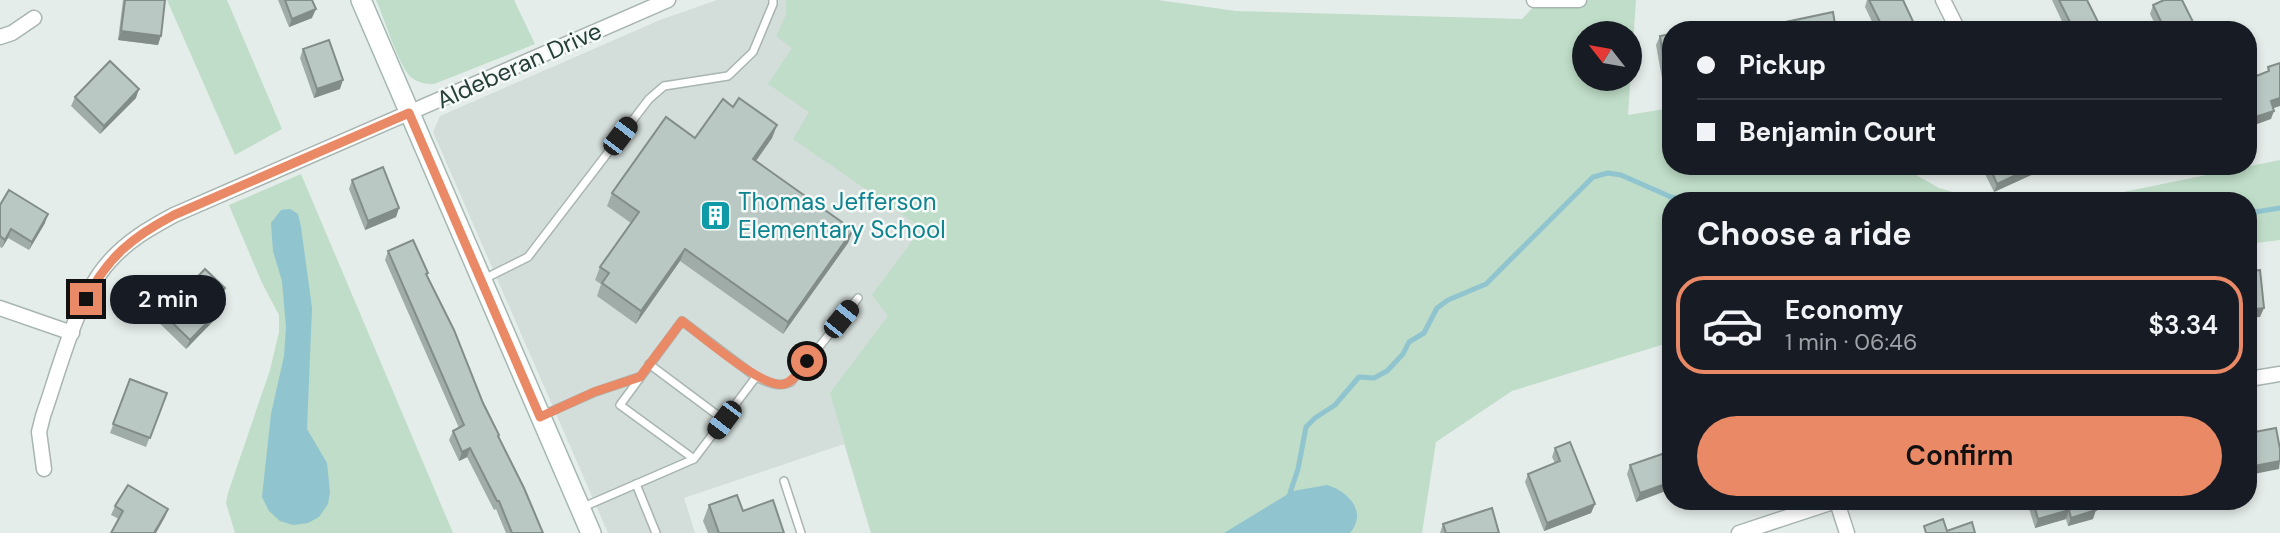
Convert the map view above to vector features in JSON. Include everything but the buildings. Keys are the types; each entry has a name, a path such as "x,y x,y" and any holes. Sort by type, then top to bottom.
{"street":[{"path":"361,0 591,533"},
{"name":"Aldeberan Drive","path":"44,469 39,432 86,299 108,263 143,231 174,215 668,0"},
{"path":"1534,0 1579,0"},
{"path":"1943,0 1954,21"},
{"path":"0,37 12,33 34,18"},
{"path":"0,307 72,333"},
{"path":"2257,378 2280,374"},
{"path":"1739,533 1810,510"},
{"path":"1838,510 1847,533"}],"lane":[{"path":"481,280 528,257 649,99 664,86 728,76 753,52 773,4 772,0"},
{"path":"694,459 620,405 682,321 756,376 772,384 783,385 790,382 858,298"},
{"path":"649,365 724,420"},
{"path":"580,509 694,459 756,376"},
{"path":"540,417 594,392 640,377"},
{"path":"784,481 801,533"},
{"path":"636,484 656,533"}],"shaded area":[{"path":"717,0 1158,0 871,533 844,444 684,498 695,533 608,533 433,132 440,116 660,20"}],"green space":[{"path":"167,0 227,0 282,129 235,155"},
{"path":"376,0 514,0 535,44 434,84 423,83 412,78 402,64"},
{"path":"786,0 1158,0 1236,11 1522,19 1540,0 1636,0 1635,21 1572,21 1572,91 1630,91 1628,115 1662,109 1662,175 1916,175 1953,192 1662,192 1662,345 1512,391 1436,442 1422,533 871,533 830,393 888,316 872,295 922,228 793,139 809,112 768,84 792,48 776,36 786,15"},
{"path":"2280,160 2280,240 2257,243 2257,192 2123,192 2207,175 2257,175 2257,165"},
{"path":"301,174 453,533 235,533 226,503 228,493 270,370 279,332 279,315 262,283 229,205"}],"water":[{"path":"290,209 298,214 301,227 312,308 307,429 327,463 330,492 328,504 319,517 308,523 293,525 280,521 269,511 262,497 271,414 284,356 286,327 282,281 273,251 271,223 281,210"},
{"path":"1327,485 1342,492 1353,503 1357,517 1350,533 1224,533 1293,491"}],"waterway":[{"path":"1288,499 1298,469 1306,427 1335,405 1359,377 1374,378 1387,371 1403,354 1409,342 1424,333 1437,308 1448,300 1486,284 1593,177 1608,173 1621,175 1662,193"},
{"path":"2257,212 2280,208"}],"place":[{"name":"Thomas Jefferson Elementary School","path":"715,215"}],"route":[{"path":"86,299 108,263 143,231 409,113 540,417 594,392 640,377 682,321 756,376 772,384 783,385 790,382 807,361"}]}
